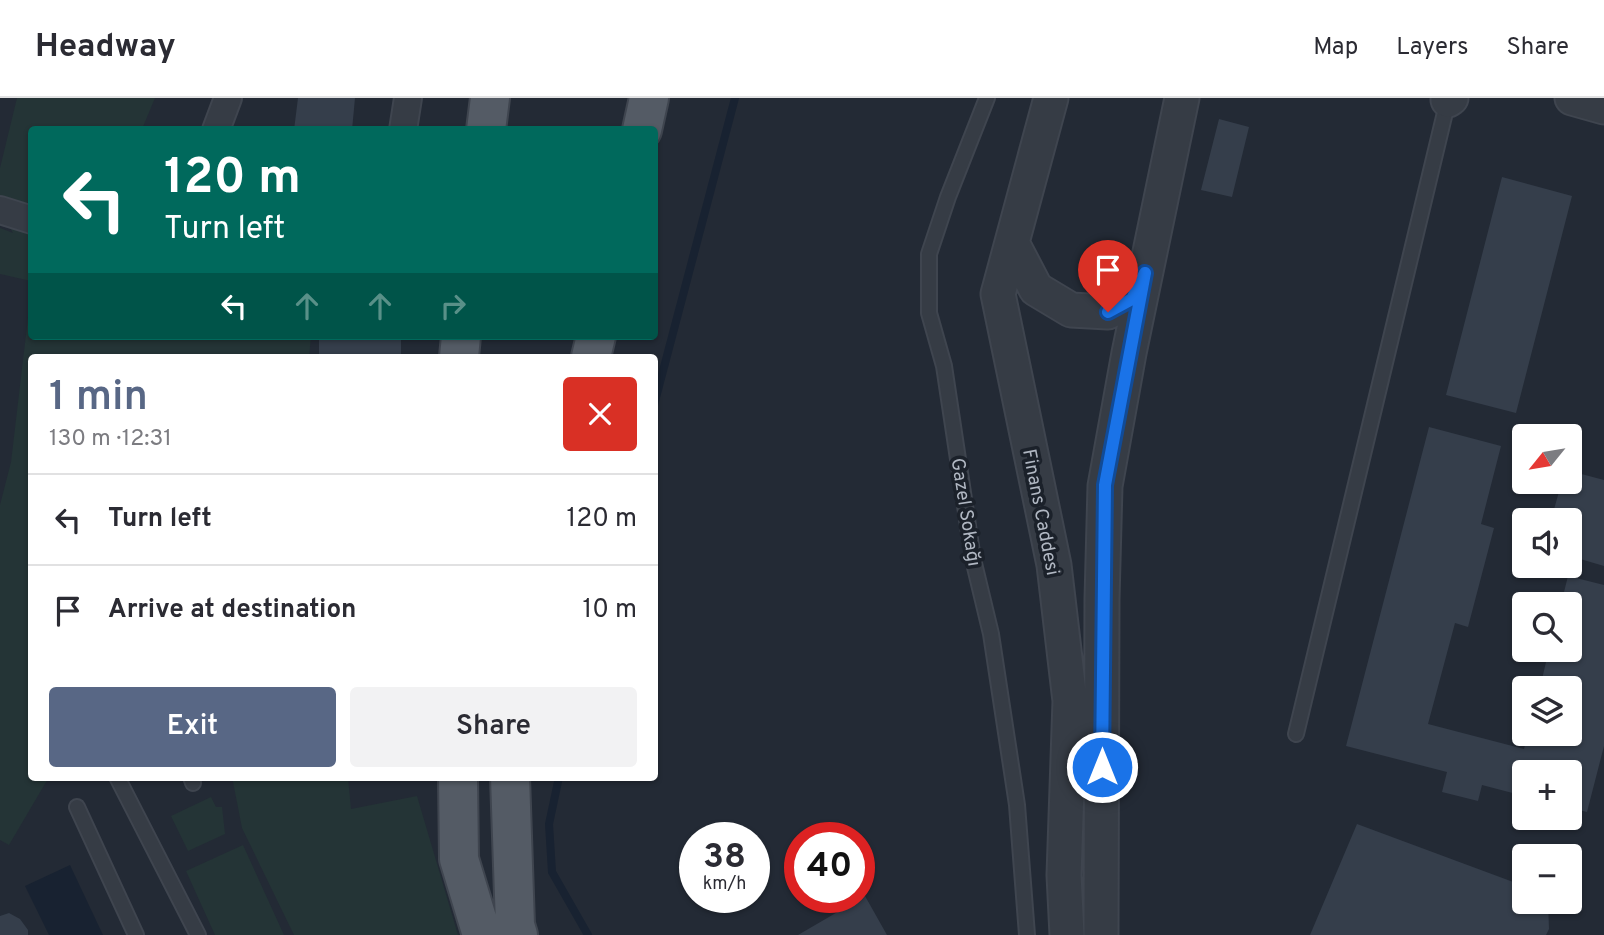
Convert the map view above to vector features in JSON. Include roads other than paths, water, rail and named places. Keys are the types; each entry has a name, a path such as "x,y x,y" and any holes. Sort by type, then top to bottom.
{"main road":[{"path":"486,126 490,98"},
{"path":"643,126 649,98"},
{"path":"458,781 459,859 482,935"},
{"path":"510,781 515,925 518,935"}],"street":[{"path":"218,126 228,98"},
{"path":"404,126 408,98"},
{"name":"Finans Caddesi","path":"1051,98 998,294 1054,565 1070,701 1064,875 1067,935"},
{"path":"1101,935 1105,485 1145,273 1182,98"},
{"path":"1572,98 1604,107"},
{"path":"0,210 28,219"},
{"path":"1012,243 1036,289 1070,310 1108,312 1132,299 1145,273"}],"lane":[{"name":"Gazel Sokağı","path":"987,98 929,254 929,313 944,366 973,559 991,634 1017,805 1027,935"},
{"path":"1296,734 1449,99"},
{"path":"119,781 198,935"},
{"path":"77,807 136,935"}],"water":[{"path":"70,865 103,935 49,935 25,886"}],"waterway":[{"path":"658,390 735,98"},
{"path":"558,781 549,824 552,872 588,935"}]}
